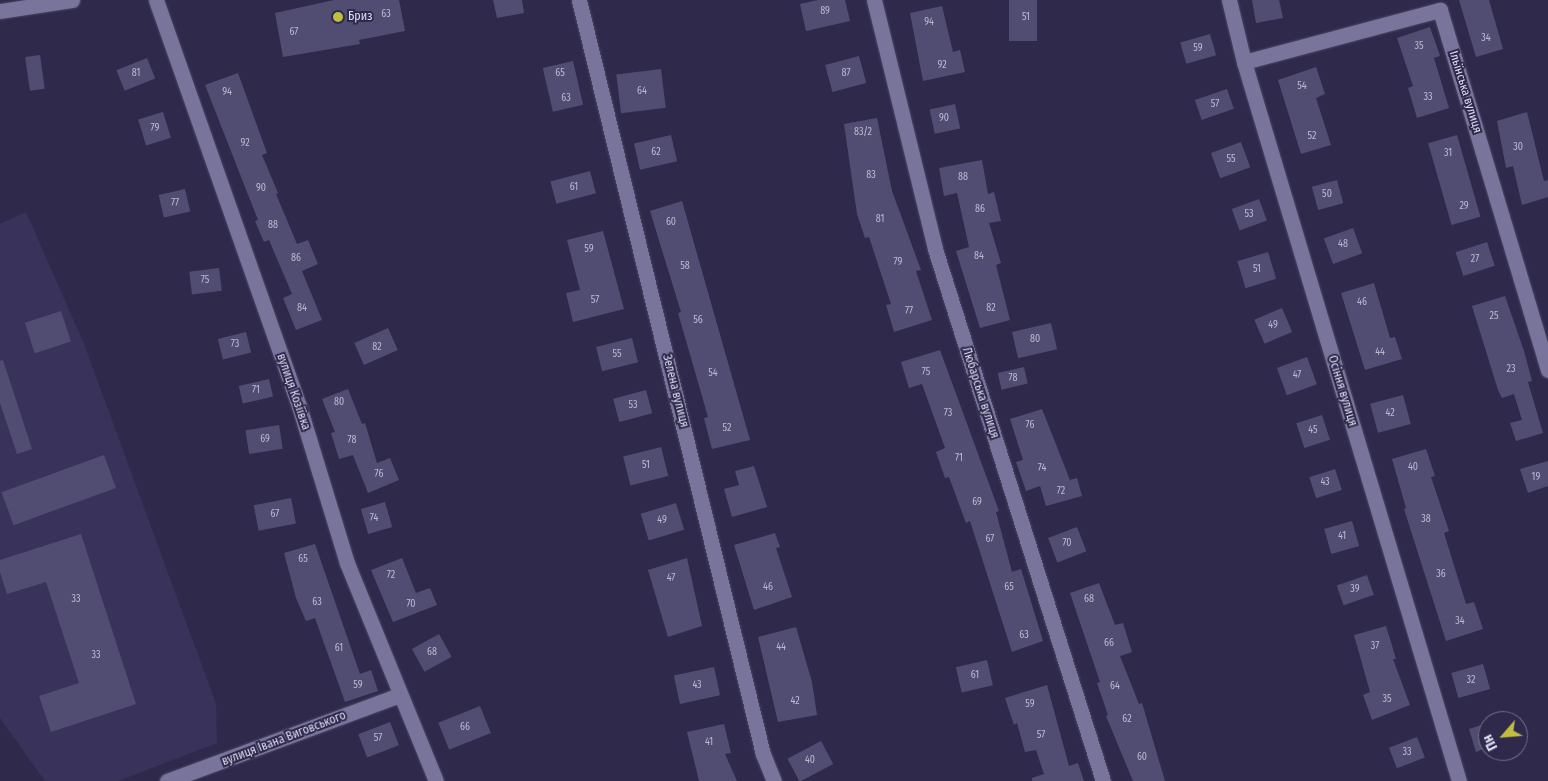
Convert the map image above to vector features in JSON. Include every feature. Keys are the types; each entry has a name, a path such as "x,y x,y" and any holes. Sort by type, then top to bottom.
{"street":[{"path":"0,11 72,0"},
{"name":"вулиця Козіївка","path":"156,0 299,406 346,563 436,781"},
{"name":"Зелена вулиця","path":"579,0 763,754 774,781"},
{"name":"Любарська вулиця","path":"874,0 934,249 1104,781"},
{"name":"Осіння вулиця","path":"1230,0 1244,62 1459,781"},
{"name":"Ільїнська вулиця","path":"1244,62 1440,10 1548,370"},
{"name":"вулиця Івана Виговського","path":"167,781 400,695"}],"shaded area":[{"path":"26,212 84,344 216,704 217,743 118,781 45,781 0,718 0,224"}],"building":[{"path":"334,0 399,0 405,31 359,40 360,44 283,57 275,13"},
{"path":"493,0 522,0 524,13 497,18"},
{"path":"818,0 845,0 850,21 806,31 800,4"},
{"path":"1009,0 1037,0 1037,41 1009,41"},
{"path":"1252,0 1279,0 1283,18 1256,23"},
{"path":"1459,0 1489,0 1503,49 1476,57"},
{"path":"942,6 953,52 960,50 965,72 923,81 910,13"},
{"path":"1430,27 1440,56 1434,58 1449,108 1417,118 1408,88 1413,86 1397,38"},
{"path":"1210,34 1216,55 1186,64 1180,43"},
{"path":"40,55 45,89 30,91 25,57"},
{"path":"859,56 866,83 832,92 825,65"},
{"path":"147,58 155,78 125,91 116,70"},
{"path":"573,61 583,105 553,112 543,68"},
{"path":"1316,67 1325,94 1316,98 1331,145 1301,154 1278,80"},
{"path":"661,69 666,108 621,113 616,74"},
{"path":"238,73 267,153 262,155 278,193 276,194 297,244 308,240 318,264 302,271 322,320 296,330 283,298 292,294 269,240 264,242 255,221 258,220 205,85"},
{"path":"1227,89 1234,109 1202,120 1195,100"},
{"path":"955,104 960,128 935,134 930,109"},
{"path":"163,112 171,138 146,145 138,120"},
{"path":"1527,112 1544,181 1548,180 1548,197 1522,205 1513,166 1506,168 1497,121"},
{"path":"877,118 892,191 921,270 916,271 932,320 894,332 886,305 891,304 869,237 865,238 857,214 844,124"},
{"path":"671,135 677,161 640,170 634,144"},
{"path":"1457,135 1480,217 1452,225 1428,143"},
{"path":"1241,142 1250,167 1220,178 1211,153"},
{"path":"982,160 988,194 994,192 1001,221 989,223 1001,263 996,265 1010,320 980,328 956,251 969,247 957,193 944,196 939,168"},
{"path":"590,171 596,193 556,204 550,182"},
{"path":"1337,180 1343,203 1318,210 1312,187"},
{"path":"185,189 190,211 164,217 159,195"},
{"path":"1259,199 1267,221 1240,231 1232,209"},
{"path":"682,201 750,440 712,449 704,418 708,417 678,313 681,312 650,211"},
{"path":"1353,228 1362,253 1333,264 1324,239"},
{"path":"603,231 624,309 573,322 566,293 580,290 567,240"},
{"path":"1487,242 1495,266 1463,276 1456,252"},
{"path":"1268,252 1276,279 1246,288 1237,261"},
{"path":"219,268 222,291 192,294 189,272"},
{"path":"1374,283 1390,338 1395,337 1402,359 1365,370 1341,293"},
{"path":"1505,296 1524,351 1532,381 1528,382 1543,433 1516,441 1510,423 1522,420 1514,394 1502,398 1498,390 1472,306"},
{"path":"1282,308 1292,332 1265,344 1254,320"},
{"path":"61,311 71,341 35,353 25,323"},
{"path":"1051,323 1057,349 1018,358 1012,332"},
{"path":"388,328 398,350 364,365 354,343"},
{"path":"246,332 251,352 223,359 218,339"},
{"path":"632,338 638,362 602,371 596,347"},
{"path":"940,350 999,511 996,512 1012,572 1021,569 1043,641 1012,652 970,521 966,523 949,477 945,478 936,452 945,448 922,384 909,388 901,362"},
{"path":"1307,357 1317,384 1287,395 1277,368"},
{"path":"3,360 32,449 17,454 0,403 0,361"},
{"path":"1024,367 1028,384 1002,390 998,373"},
{"path":"269,379 273,397 243,404 239,386"},
{"path":"348,389 362,424 365,423 377,463 390,458 399,480 368,493 353,455 339,459 331,433 335,432 322,399"},
{"path":"646,390 652,413 619,422 613,399"},
{"path":"1403,395 1411,424 1378,433 1370,404"},
{"path":"1042,409 1070,480 1077,478 1082,496 1046,506 1040,486 1026,491 1016,462 1023,460 1010,419"},
{"path":"1322,415 1330,440 1304,448 1296,423"},
{"path":"279,425 283,449 249,454 245,430"},
{"path":"661,447 668,476 630,486 623,456"},
{"path":"1426,449 1435,476 1431,477 1449,531 1444,533 1466,604 1474,602 1483,629 1446,641 1404,509 1406,508 1392,459"},
{"path":"104,455 116,488 14,525 2,492"},
{"path":"1548,461 1548,486 1528,493 1520,469"},
{"path":"754,466 767,507 732,517 724,489 739,485 735,471"},
{"path":"1335,469 1342,490 1316,498 1309,477"},
{"path":"291,498 296,524 259,531 254,505"},
{"path":"385,502 392,527 368,534 361,509"},
{"path":"676,503 684,530 649,541 641,514"},
{"path":"1352,521 1359,546 1331,554 1324,529"},
{"path":"1077,527 1086,551 1057,562 1048,538"},
{"path":"775,533 780,547 776,548 792,597 754,610 734,545"},
{"path":"81,534 136,704 51,732 39,696 79,683 46,582 7,594 0,572 0,560"},
{"path":"315,544 360,674 371,670 378,691 345,702 315,618 306,621 296,598 284,553"},
{"path":"402,558 416,593 430,588 437,605 393,622 371,570"},
{"path":"687,558 702,626 668,637 648,570"},
{"path":"1367,575 1374,595 1344,605 1337,585"},
{"path":"1099,583 1115,625 1123,623 1132,652 1120,656 1139,704 1142,703 1165,781 1133,781 1106,716 1108,715 1097,683 1100,682 1070,593"},
{"path":"1386,626 1396,659 1393,659 1410,705 1372,720 1363,695 1370,692 1354,635"},
{"path":"796,627 812,682 817,715 778,722 758,637"},
{"path":"439,634 452,657 424,672 412,649"},
{"path":"987,660 993,685 962,693 956,667"},
{"path":"1483,664 1490,689 1458,698 1451,673"},
{"path":"714,667 720,695 680,704 674,676"},
{"path":"1047,685 1069,766 1078,763 1084,781 1032,781 1032,778 1044,774 1036,750 1025,752 1017,723 1014,725 1005,698"},
{"path":"480,706 491,733 449,750 438,723"},
{"path":"390,722 399,745 367,758 358,734"},
{"path":"724,724 731,753 725,754 737,781 699,781 687,732"},
{"path":"1478,726 1478,751 1476,752 1469,729"},
{"path":"1417,737 1425,758 1397,768 1389,748"},
{"path":"821,741 833,764 799,781 787,759"}],"place":[{"name":"Бриз","path":"338,17"}]}
